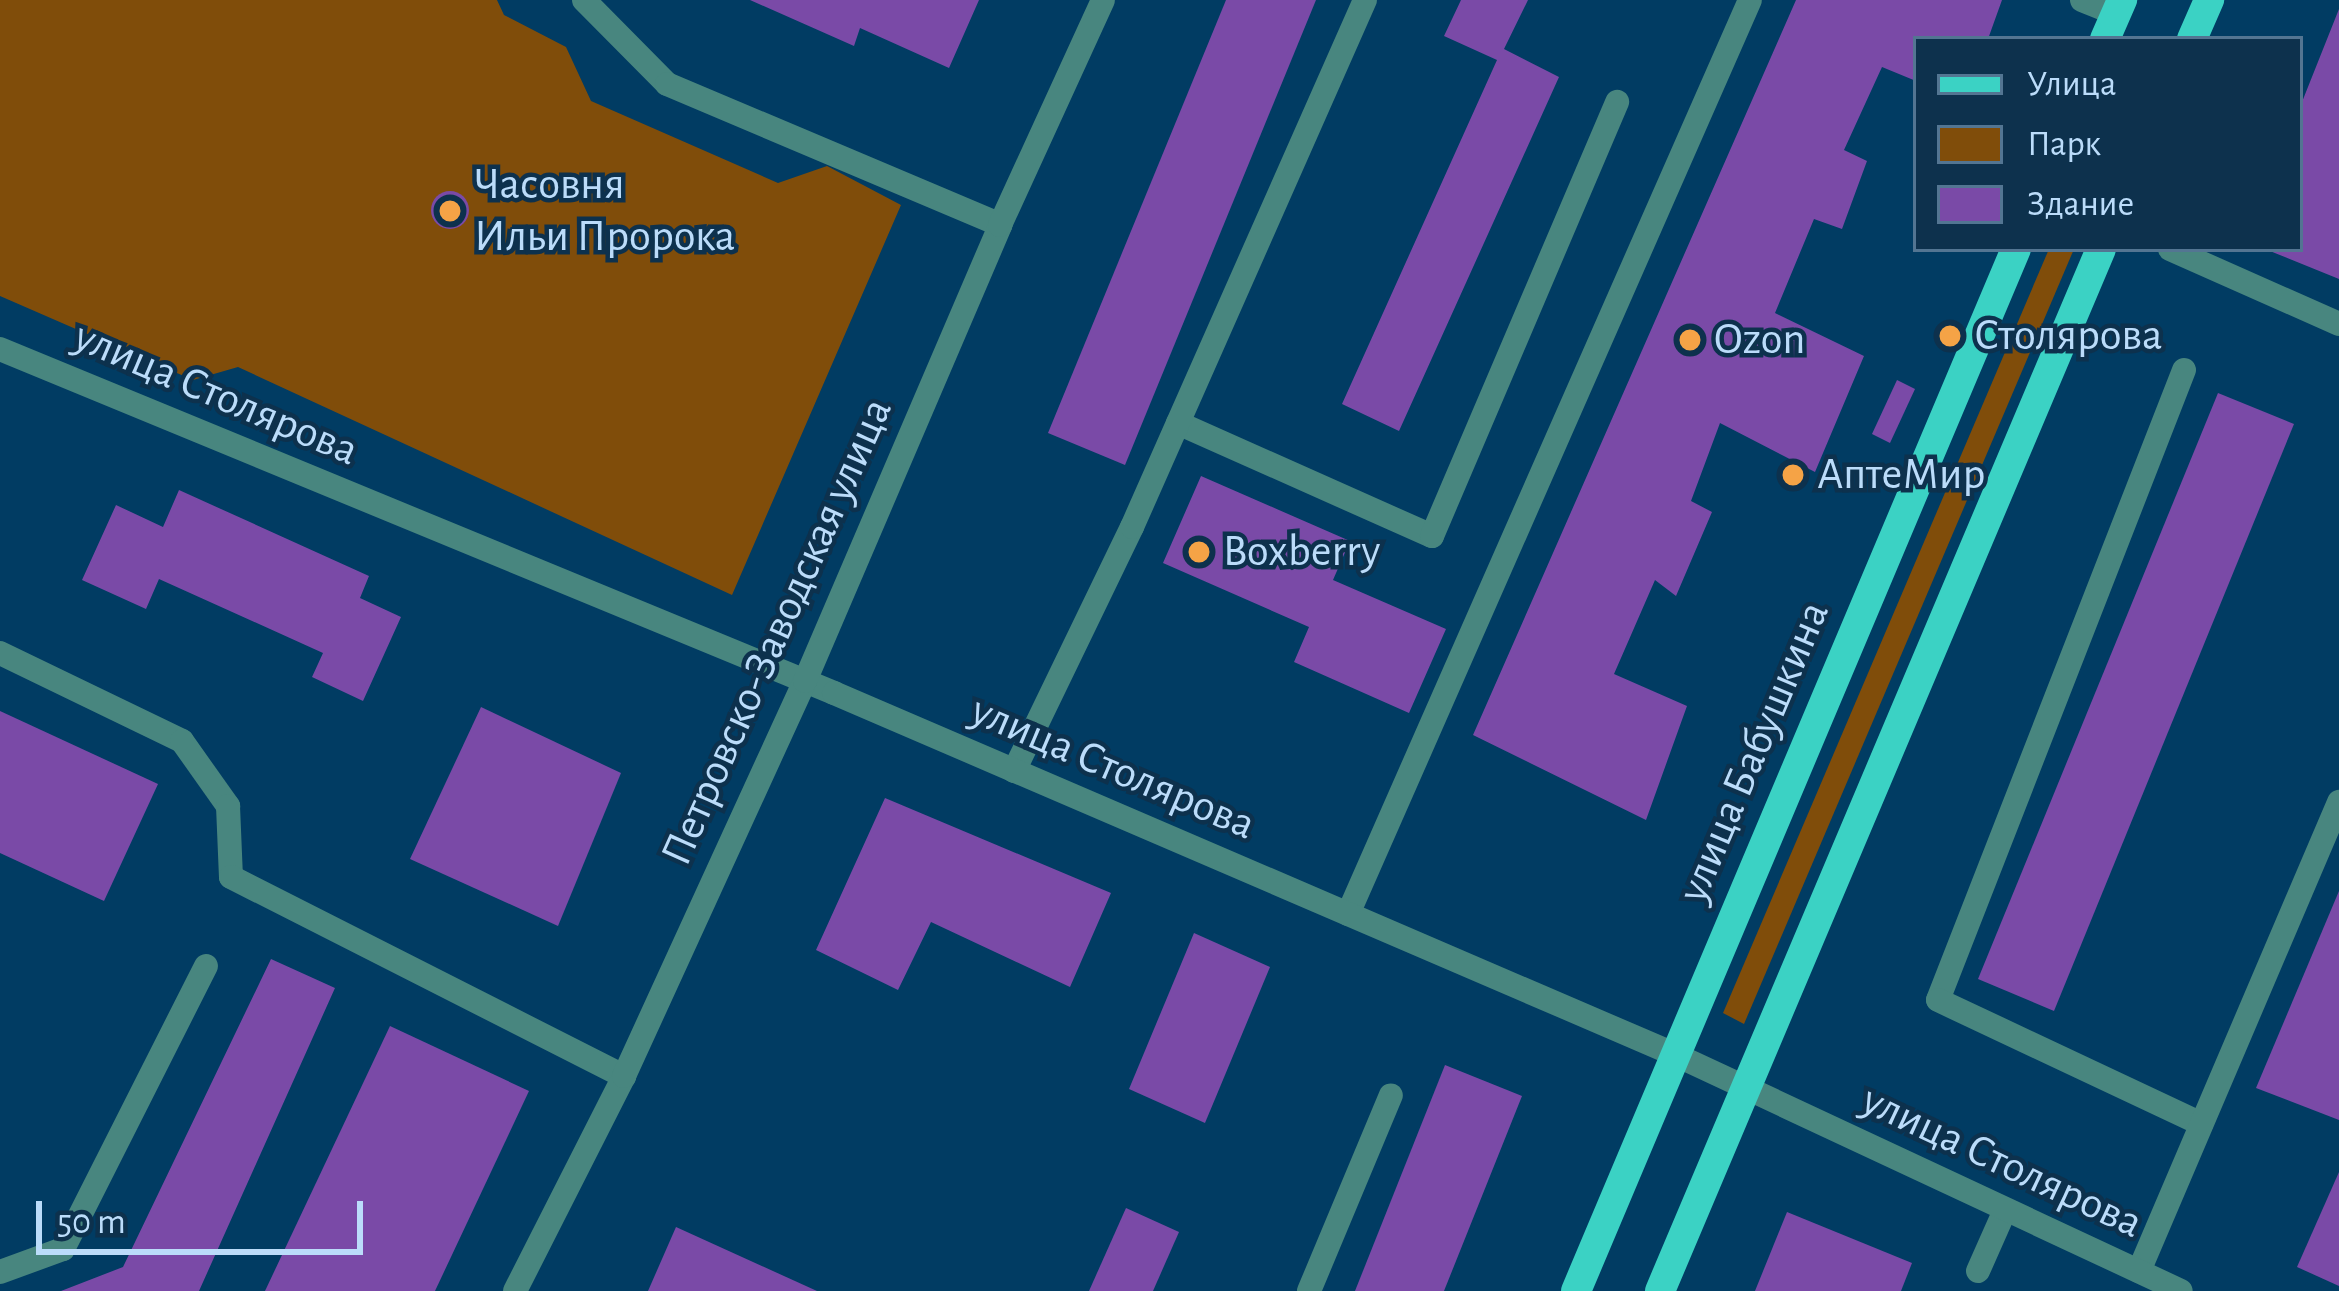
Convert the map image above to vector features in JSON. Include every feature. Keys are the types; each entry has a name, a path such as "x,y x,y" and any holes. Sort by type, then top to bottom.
{"main road":[{"path":"2193,36 2209,0"},
{"name":"улица Бабушкина","path":"1576,1291 2015,252"},
{"path":"1660,1291 2100,252"}],"street":[{"path":"584,0 667,84 1000,225"},
{"name":"Петровско-Заводская улица","path":"514,1291 624,1076 805,681 1000,225 1103,0"},
{"path":"1014,771 1178,423 1365,0"},
{"path":"1348,914 1750,0"},
{"path":"2082,0 2114,18"},
{"path":"1178,423 1432,536 1617,103"},
{"path":"2177,252 2339,324"},
{"name":"улица Столярова","path":"0,350 805,681 1676,1054 1745,1091 2181,1291"},
{"path":"2184,370 1938,1000 2201,1124"},
{"path":"0,653 182,741 228,806 231,877 624,1076"},
{"path":"2139,1271 2339,802"},
{"path":"0,1272 63,1249 206,966"},
{"path":"1309,1291 1391,1095"},
{"path":"1978,1271 2006,1210"}],"green space":[{"path":"0,0 497,0 504,15 566,47 591,101 778,183 827,166 901,205 732,595 238,367 193,380 0,296"},
{"path":"2048,252 2073,252 1744,1024 1723,1013"}],"building":[{"path":"750,0 979,0 949,68 860,28 854,46"},
{"path":"1226,0 1316,0 1125,465 1048,433"},
{"path":"1461,0 1528,0 1504,49 1559,77 1399,431 1342,404 1497,60 1444,36"},
{"path":"1796,0 2002,0 1989,36 1913,36 1913,80 1882,67 1844,150 1867,161 1842,229 1814,219 1775,313 1864,356 1815,472 1720,423 1691,501 1712,512 1676,596 1655,580 1614,674 1687,706 1646,820 1473,735"},
{"path":"2339,9 2339,279 2272,252 2303,252 2303,99"},
{"name":"Часовня Ильи Пророка","path":"450,191 464,196 469,210 464,224 450,229 436,224 431,210 436,196"},
{"path":"1897,380 1915,389 1890,443 1872,434"},
{"path":"2218,393 2294,424 2054,1011 1978,979"},
{"path":"1201,476 1350,541 1333,580 1446,629 1409,713 1294,662 1309,627 1163,563"},
{"path":"179,490 369,576 360,598 401,617 363,701 312,677 323,653 159,579 146,609 82,580 116,505 163,527"},
{"path":"481,707 621,773 558,926 410,859"},
{"path":"0,711 158,784 104,901 0,853"},
{"path":"885,798 1111,893 1070,987 931,922 898,990 816,950"},
{"path":"2339,891 2339,1120 2256,1088"},
{"path":"1194,933 1270,967 1205,1123 1129,1089"},
{"path":"271,959 335,988 199,1291 61,1291 123,1267"},
{"path":"390,1026 529,1091 435,1291 265,1291"},
{"path":"1445,1065 1522,1096 1444,1291 1355,1291"},
{"path":"2339,1172 2339,1286 2297,1267"},
{"path":"1126,1208 1179,1232 1153,1291 1089,1291"},
{"path":"1787,1212 1912,1263 1901,1291 1755,1291"},
{"path":"676,1227 817,1291 648,1291"}],"place":[{"name":"Часовня Ильи Пророка","path":"450,211"},
{"name":"Столярова","path":"1950,336"},
{"name":"Ozon","path":"1690,340"},
{"name":"АптеМир","path":"1793,475"},
{"name":"Boxberry","path":"1199,552"}]}
